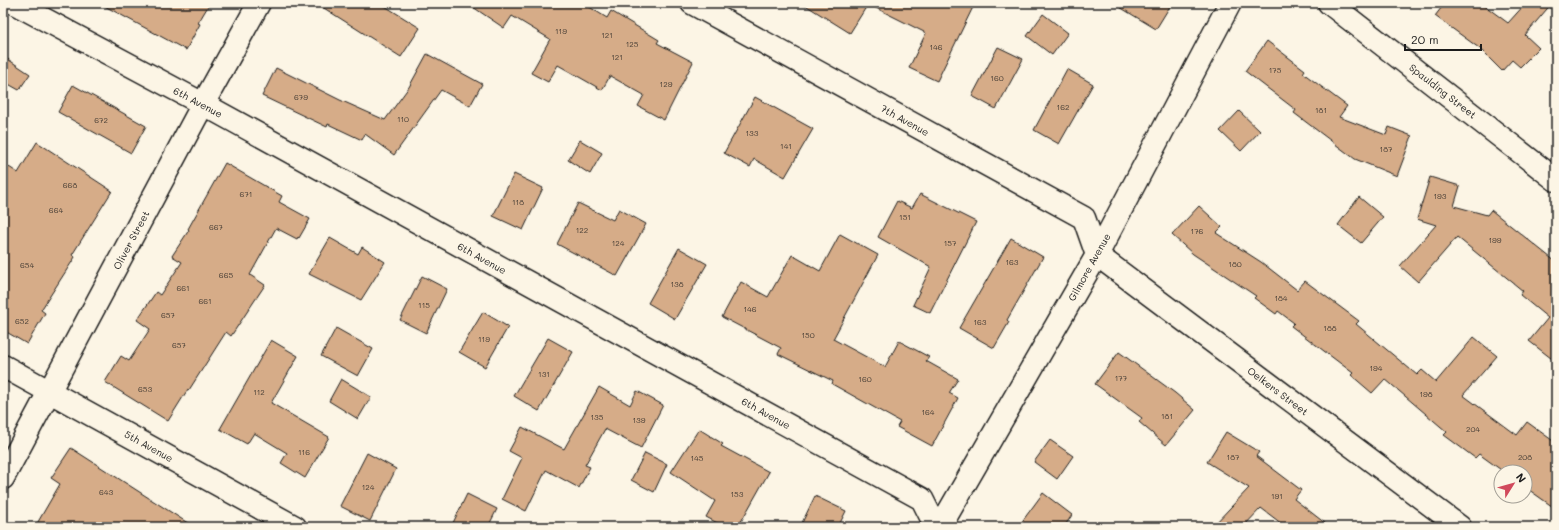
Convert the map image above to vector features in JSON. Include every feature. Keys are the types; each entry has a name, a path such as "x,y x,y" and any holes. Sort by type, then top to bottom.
{"street":[{"name":"6th Avenue","path":"14,3 203,104 922,499 936,527"},
{"name":"Oliver Street","path":"3,478 203,104 259,3"},
{"name":"7th Avenue","path":"692,3 1084,218 1097,255"},
{"name":"Gilmore Avenue","path":"940,527 1097,255 1230,3"},
{"name":"Spaulding Street","path":"1329,3 1556,180"},
{"name":"Oelkers Street","path":"1097,255 1460,527"},
{"name":"5th Avenue","path":"3,366 295,527"}],"building":[{"path":"99,3 210,3 198,23 200,24 186,50"},
{"path":"316,3 380,3 420,28 401,57"},
{"path":"467,3 583,3 607,18 611,11 659,40 657,43 693,62 664,120 638,106 644,95 610,76 602,90 558,65 548,82 531,73 550,39 512,16 504,28"},
{"path":"802,3 975,3 937,81 909,68 926,33 868,4 850,33"},
{"path":"1113,3 1172,3 1156,29"},
{"path":"1445,3 1481,3 1508,23 1526,3 1552,3 1525,35 1539,48 1520,67 1512,60 1502,71 1479,48 1435,16"},
{"path":"1043,14 1068,33 1052,55 1027,36"},
{"path":"1267,41 1305,70 1303,73 1347,106 1339,117 1386,135 1389,127 1412,136 1397,176 1355,159 1294,113 1296,110 1245,71"},
{"path":"998,47 1023,59 996,109 972,96"},
{"path":"427,54 482,84 470,106 441,90 394,155 365,134 362,140 328,124 327,127 262,96 276,68 340,100 385,120 409,87"},
{"path":"3,56 30,74 19,90 3,81"},
{"path":"1067,69 1093,84 1059,144 1034,130"},
{"path":"73,85 146,126 131,153 58,112"},
{"path":"755,97 813,129 785,177 754,159 750,167 724,153"},
{"path":"1239,111 1260,131 1241,151 1220,131"},
{"path":"580,140 602,153 590,174 568,160"},
{"path":"37,142 112,191 72,255 75,257 41,310 45,313 27,344 3,330 3,163 18,173"},
{"path":"225,163 282,196 279,202 310,219 297,239 276,228 250,275 265,285 231,336 226,332 168,421 105,382 121,356 129,361 150,329 137,320 156,292 160,295 182,262 172,256 189,230 188,229"},
{"path":"514,174 543,188 523,230 493,216"},
{"path":"1430,177 1460,186 1454,206 1487,215 1491,210 1556,262 1556,362 1529,341 1548,318 1520,295 1523,291 1457,237 1418,282 1400,266 1436,225 1417,219"},
{"path":"920,194 976,222 930,313 913,305 931,267 878,237 897,201 912,208"},
{"path":"1359,197 1383,217 1361,243 1338,225"},
{"path":"578,203 613,220 619,209 646,224 617,276 557,244"},
{"path":"1199,206 1222,227 1216,233 1261,262 1297,290 1305,281 1359,321 1356,324 1417,375 1422,370 1436,382 1474,337 1497,356 1463,395 1517,435 1527,422 1556,443 1556,509 1533,493 1533,464 1493,464 1479,454 1475,458 1444,435 1447,432 1385,379 1372,393 1351,375 1353,373 1291,326 1294,323 1278,311 1276,314 1254,298 1256,296 1193,254 1172,235"},
{"path":"840,234 878,255 833,339 885,367 899,341 929,357 926,361 958,379 949,393 958,398 932,446 897,427 900,422 832,384 833,381 778,354 781,348 722,317 741,282 768,297 792,255 820,271"},
{"path":"330,238 358,254 362,247 385,262 361,300 309,274"},
{"path":"1011,238 1043,257 1007,320 1009,322 994,348 959,328"},
{"path":"679,248 707,264 675,319 648,303"},
{"path":"422,276 447,289 426,333 400,320"},
{"path":"483,312 508,327 485,367 459,352"},
{"path":"336,328 373,349 358,376 321,356"},
{"path":"548,338 573,352 539,411 514,396"},
{"path":"271,340 298,356 271,403 329,437 305,478 281,463 287,453 254,433 247,444 220,429"},
{"path":"1119,352 1175,393 1195,410 1166,445 1139,422 1142,418 1095,384"},
{"path":"341,379 371,397 358,419 329,401"},
{"path":"599,387 630,405 637,391 663,405 641,448 605,429 585,465 590,467 579,488 546,470 526,511 502,499 522,458 509,451 522,427 564,449"},
{"path":"699,429 723,444 721,446 769,472 738,527 725,527 706,517 715,501 671,472"},
{"path":"1226,432 1259,452 1256,456 1301,490 1294,499 1330,527 1286,527 1261,508 1243,527 1212,527 1249,488 1207,462"},
{"path":"1050,440 1073,456 1057,479 1034,462"},
{"path":"71,448 194,527 35,527 60,484 51,478"},
{"path":"367,453 396,469 370,521 340,506"},
{"path":"645,453 667,464 654,492 631,480"},
{"path":"1043,493 1072,515 1064,527 1018,527"},
{"path":"467,494 497,509 488,527 451,527"},
{"path":"815,496 846,511 838,527 800,527"}]}
